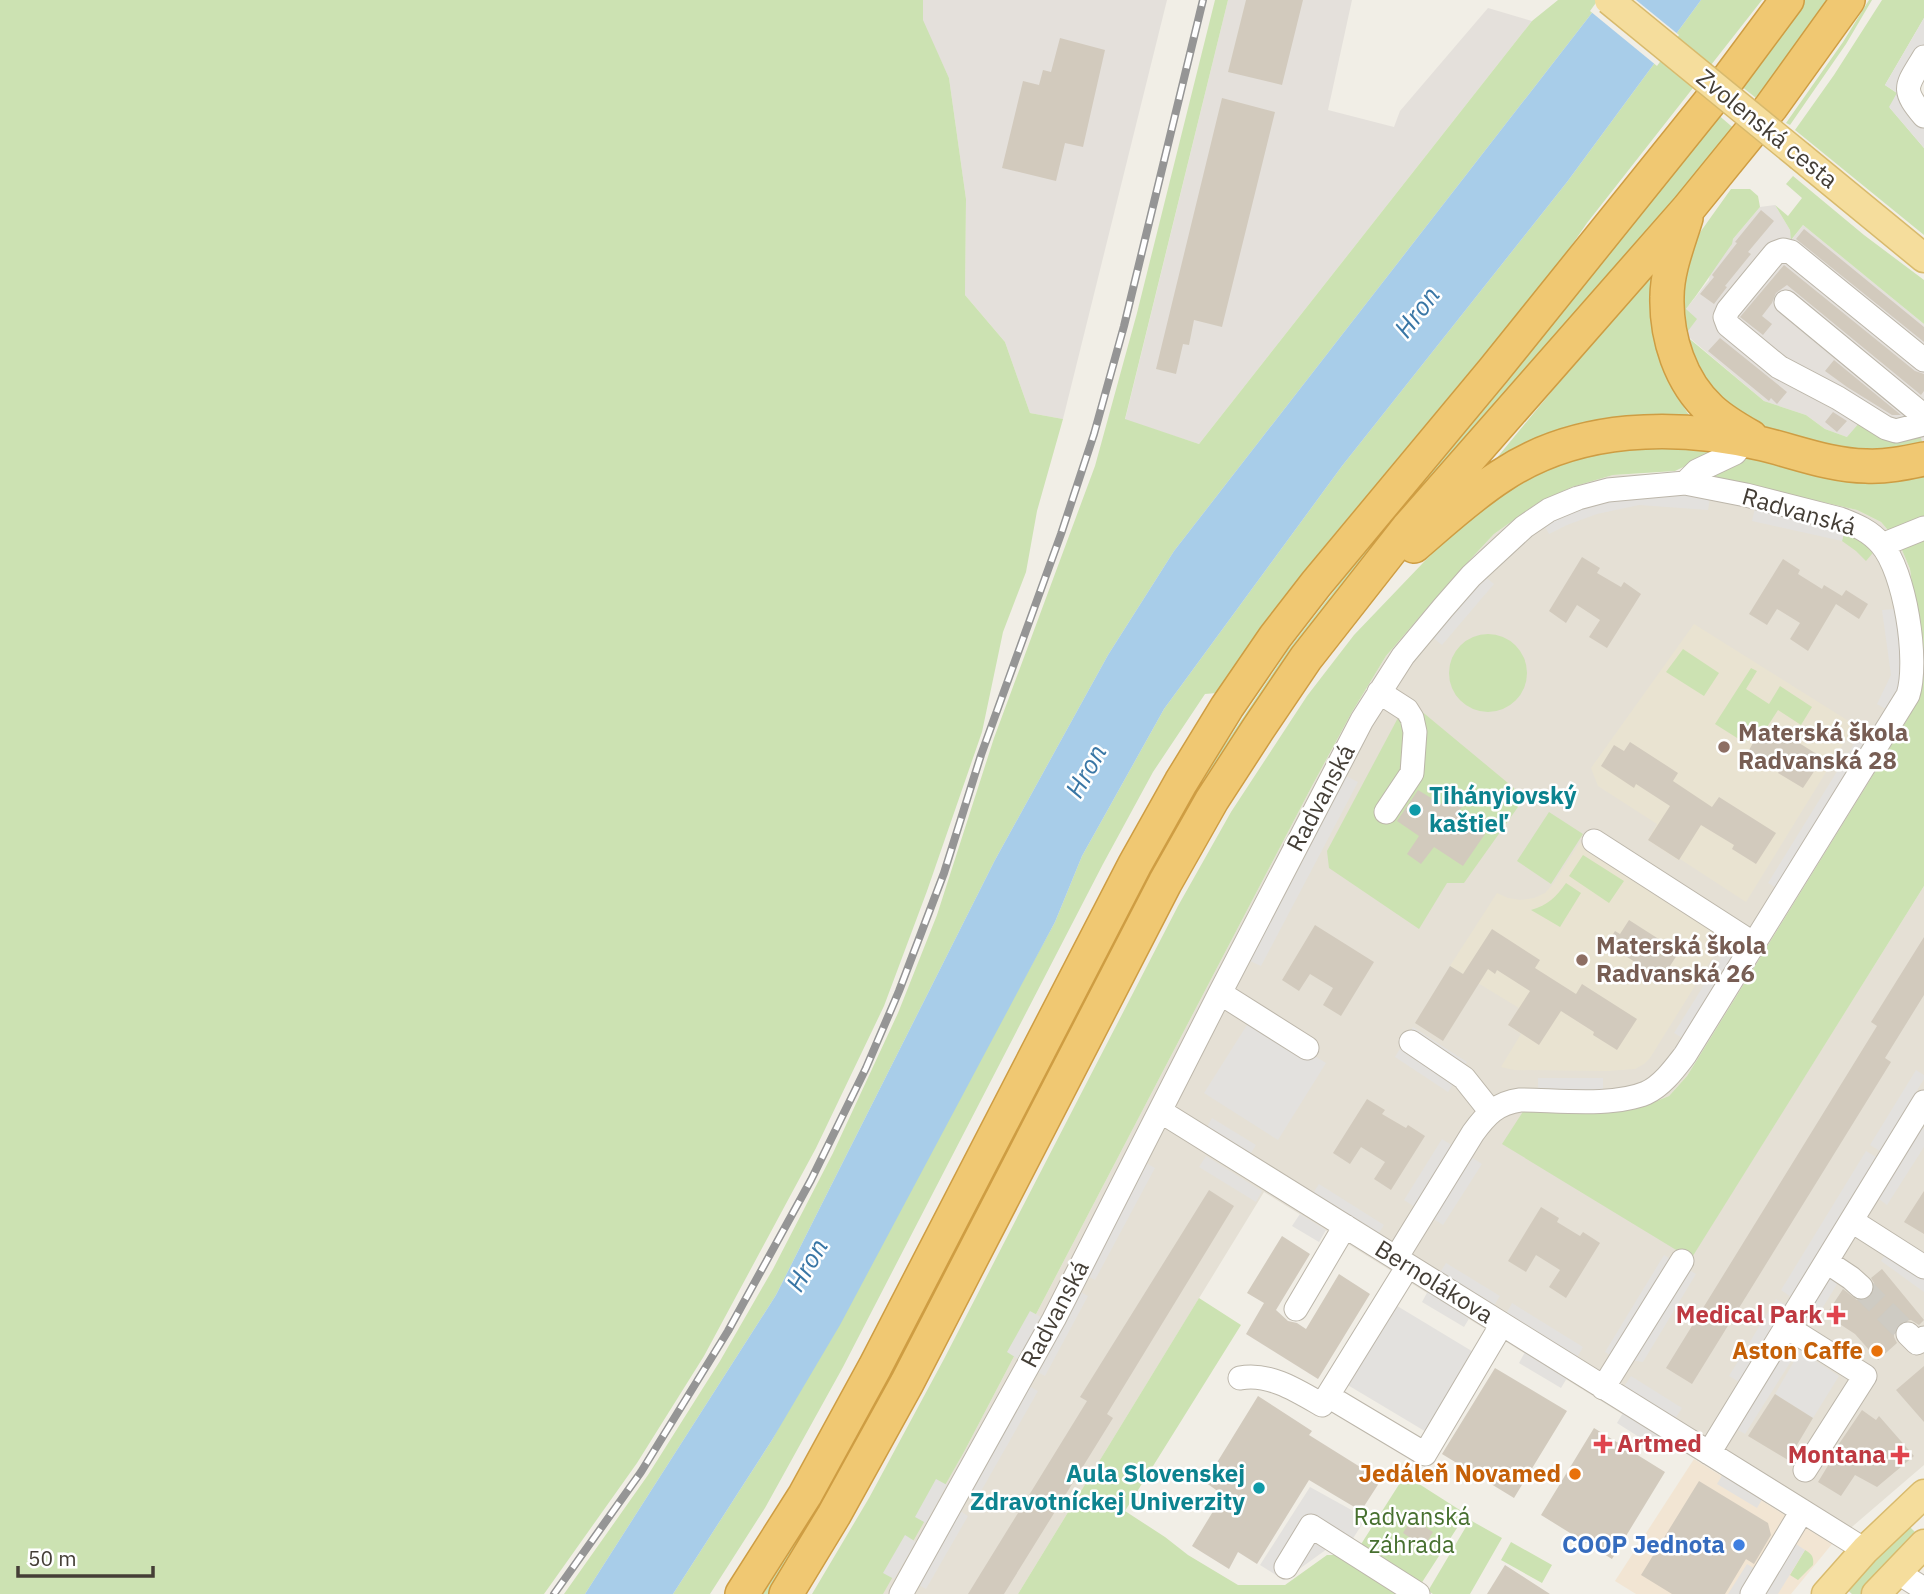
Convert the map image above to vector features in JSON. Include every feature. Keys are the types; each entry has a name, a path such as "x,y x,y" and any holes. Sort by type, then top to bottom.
{"highway":[{"path":"742,1594 805,1495 1135,864 1227,707 1275,637 1316,584 1494,370 1729,78 1787,0"},
{"path":"786,1594 834,1515 907,1383 1179,859 1212,800 1258,729 1346,604 1408,528 1688,209 1771,107 1848,0"},
{"path":"1688,209 1667,296 1668,324 1675,353 1691,386 1709,408 1753,442"},
{"path":"1346,604 1450,515 1502,475 1536,457 1572,443 1638,432 1674,431 1753,442 1864,467 1895,465 1924,459"}],"main road":[{"name":"Zvolenská cesta","path":"1609,0 1924,258"},
{"path":"1826,1594 1865,1550 1924,1494"},
{"path":"1876,1594 1924,1544"}],"street":[{"path":"1924,57 1908,88 1911,100 1924,116"},
{"path":"1924,360 1791,252 1783,250 1775,253 1725,317 1728,325 1779,368 1838,398 1886,428 1896,431 1924,424"},
{"path":"1786,302 1924,416"},
{"path":"1685,483 1697,471 1753,442"},
{"name":"Radvanská","path":"901,1594 1054,1319 1307,824 1379,692 1403,656 1471,576 1524,527 1549,510 1608,489 1685,483 1746,495 1857,525 1882,545 1893,562 1903,595 1910,641 1912,683 1908,695 1884,735 1755,944 1685,1055 1670,1074 1648,1092 1618,1101 1509,1101 1491,1112"},
{"path":"1882,545 1924,528"},
{"path":"1379,692 1407,710 1415,732 1412,773 1386,812"},
{"path":"1594,841 1755,944"},
{"path":"1220,993 1307,1048"},
{"path":"1240,1378 1259,1376 1301,1393 1322,1405 1473,1133 1491,1112 1464,1077 1411,1042"},
{"path":"1709,1453 1924,1102"},
{"name":"Bernolákova","path":"1160,1111 1865,1550"},
{"path":"1852,1221 1924,1267"},
{"path":"1296,1310 1345,1226"},
{"path":"1604,1388 1682,1261"},
{"path":"1827,1262 1861,1287"},
{"path":"1328,1396 1425,1454 1502,1324"},
{"path":"1787,1327 1865,1376 1805,1470"},
{"path":"1752,1594 1802,1511"},
{"path":"1286,1567 1311,1526 1419,1594"},
{"path":"1897,1572 1924,1589"}],"shaded area":[{"path":"923,0 1167,0 1063,419 1030,413 1005,342 965,295 966,199 949,78 922,20"},
{"path":"1228,0 1352,0 1328,110 1394,127 1400,111 1488,8 1532,21 1199,444 1125,420"},
{"path":"1924,18 1924,47 1897,93 1885,85"},
{"path":"1897,93 1924,124 1924,148 1889,107"},
{"path":"1775,205 1790,230 1792,239 1803,225 1924,324 1924,445 1847,437 1825,429 1806,415 1764,401 1685,334 1686,309 1709,280 1710,273 1733,239 1760,207"},
{"path":"1668,473 1710,476 1753,485 1857,510 1881,522 1899,543 1910,569 1924,671 1921,689 1907,720 1687,1076 1669,1096 1644,1106 1587,1113 1691,1258 1924,886 1924,1465 1832,1544 1264,1192 1018,1594 881,1594 964,1452 1312,786 1386,656 1494,534 1536,504 1572,487 1613,475"},
{"path":"1682,494 1710,498 1708,510 1639,505 1597,514 1549,534 1543,523 1593,501"},
{"path":"1755,508 1845,528 1842,541 1752,521"},
{"path":"1483,575 1494,584 1442,645 1431,636"},
{"path":"1895,609 1904,674 1902,686 1889,711 1877,704 1891,675 1882,610"},
{"name":"Materská škola Radvanská 28","path":"1694,624 1855,725 1746,902 1648,840 1657,824 1598,786 1591,768"},
{"path":"1862,731 1872,737 1778,889 1768,883"},
{"path":"1344,775 1358,782 1261,966 1248,960"},
{"name":"Materská škola Radvanská 26","path":"1580,842 1726,936 1644,1064 1635,1069 1607,1071 1514,1070 1501,1067 1521,1034 1508,1025 1519,1008 1450,966 1497,893 1520,900 1545,893"},
{"path":"1724,953 1735,960 1684,1039 1674,1033"},
{"path":"1252,1017 1326,1063 1278,1140 1204,1093"},
{"path":"1413,1027 1467,1062 1448,1092 1395,1057"},
{"path":"1916,1070 1924,1075 1924,1079 1880,1151 1870,1145"},
{"path":"1538,1078 1603,1078 1603,1091 1538,1091"},
{"path":"1212,1118 1256,1145 1249,1156 1206,1129"},
{"path":"1921,1127 1924,1129 1924,1147 1887,1205 1876,1197"},
{"path":"1442,1139 1453,1146 1415,1207 1404,1200"},
{"path":"1866,1151 1876,1157 1791,1297 1781,1290"},
{"path":"1206,1156 1262,1191 1256,1202 1199,1167"},
{"path":"1471,1157 1482,1164 1443,1225 1432,1218"},
{"path":"1144,1162 1155,1168 1095,1280 1084,1274"},
{"path":"1319,1184 1384,1225 1377,1236 1312,1195"},
{"path":"1300,1214 1326,1230 1319,1242 1292,1226"},
{"path":"1895,1238 1924,1257 1924,1292 1881,1261"},
{"path":"1664,1255 1696,1274 1643,1362 1629,1360 1626,1365 1605,1352"},
{"path":"1446,1263 1500,1296 1493,1307 1439,1274"},
{"path":"1829,1275 1839,1281 1820,1312 1810,1305"},
{"path":"1077,1290 1088,1296 1045,1376 1034,1370"},
{"path":"1428,1291 1470,1317 1464,1327 1422,1302"},
{"path":"1776,1299 1786,1305 1739,1382 1729,1376"},
{"path":"1389,1301 1475,1353 1428,1433 1341,1381"},
{"path":"1512,1303 1583,1347 1576,1359 1506,1314"},
{"path":"1030,1311 1041,1317 1018,1359 1007,1352"},
{"path":"1783,1347 1795,1355 1745,1434 1733,1427"},
{"path":"1800,1351 1839,1376 1813,1418 1775,1394"},
{"path":"1525,1352 1567,1378 1561,1388 1519,1363"},
{"path":"1631,1376 1682,1408 1675,1419 1623,1388"},
{"path":"1027,1385 1038,1391 976,1500 965,1494"},
{"path":"1624,1411 1666,1436 1658,1449 1617,1423"},
{"path":"1694,1459 1832,1544 1791,1594 1636,1594 1615,1581"},
{"path":"1724,1472 1764,1496 1757,1508 1717,1484"},
{"path":"936,1479 947,1485 926,1523 915,1517"},
{"path":"1310,1487 1366,1518 1345,1551 1327,1549 1284,1580 1260,1565"},
{"path":"957,1509 968,1516 926,1589 915,1583"},
{"path":"1781,1534 1805,1550 1778,1594 1728,1594 1747,1564 1757,1570"},
{"path":"905,1535 916,1542 894,1579 883,1573"}],"green space":[{"path":"0,0 923,0 923,20 949,78 966,199 965,295 1005,342 1030,413 1063,419 1037,511 1026,572 1003,632 982,732 884,1006 816,1148 704,1356 637,1463 544,1594 0,1594"},
{"path":"1215,0 1228,0 1125,419 1199,444 1532,21 1558,0 1602,0 1174,551 1108,655 995,860 776,1295 585,1594 564,1594 648,1475 720,1361 773,1269 833,1153 898,1013 937,915 994,738 1095,466 1137,313"},
{"path":"1701,0 1762,0 1587,223 1556,268 1319,553 1265,622 1217,693 1205,694 1153,772 1103,864 843,1367 765,1508 710,1594 673,1594 772,1440 1055,922 1082,856 1164,709 1342,466 1567,182"},
{"path":"1805,0 1835,0 1761,102 1741,86"},
{"path":"1869,0 1872,0 1846,44 1790,125 1786,123 1843,42"},
{"path":"1882,0 1924,0 1924,18 1885,85 1897,93 1890,108 1924,148 1924,235 1795,130"},
{"path":"1716,113 1737,131 1361,568 772,1594 763,1594 860,1430 1150,872 1222,749 1288,650 1355,564 1508,381"},
{"path":"1793,176 1924,280 1924,324 1803,225 1791,240 1790,230 1775,205 1788,216 1802,198 1786,184"},
{"path":"1731,189 1750,189 1758,196 1760,207 1733,239 1686,309 1697,319 1685,335 1764,401 1806,415 1825,429 1847,437 1860,422 1913,434 1921,438 1923,445 1904,450 1858,451 1823,445 1769,430 1744,419 1710,394 1681,336 1682,266 1701,231"},
{"path":"1655,272 1651,312 1657,348 1671,384 1691,418 1486,471 1624,304"},
{"path":"1635,442 1715,452 1675,471 1613,475 1572,487 1536,504 1494,534 1386,656 1312,786 964,1452 883,1594 812,1594 869,1498 944,1359 1178,906 1231,812 1307,696 1354,635 1466,518 1553,462"},
{"path":"1760,457 1924,473 1924,671 1910,569 1899,543 1881,522 1857,510 1710,476 1745,458"},
{"path":"1845,528 1877,548 1866,561 1842,541"},
{"path":"1488,634 1503,637 1516,645 1524,658 1527,673 1524,688 1516,701 1503,709 1488,712 1473,709 1460,701 1452,688 1449,673 1452,658 1460,645 1473,637"},
{"path":"1683,649 1719,673 1704,696 1666,672"},
{"path":"1751,668 1757,671 1746,689 1769,704 1780,686 1812,707 1801,725 1778,710 1762,735 1754,730 1745,743 1715,724"},
{"path":"1924,671 1924,886 1691,1259 1502,1144 1524,1110 1587,1113 1644,1106 1669,1096 1687,1076 1907,720 1921,689"},
{"path":"1414,705 1514,788 1518,807 1464,883 1447,883 1419,929 1329,868 1327,851 1400,714"},
{"path":"1549,812 1583,834 1551,884 1517,861"},
{"path":"1583,855 1624,881 1609,903 1569,876"},
{"path":"1566,883 1581,893 1560,927 1531,910 1551,900"},
{"path":"1199,1298 1241,1325 1125,1511 1188,1555 1238,1585 1285,1585 1327,1555 1343,1555 1403,1594 1018,1594"},
{"name":"Radvanská záhrada","path":"1405,1475 1466,1514 1419,1587 1358,1549"},
{"path":"1470,1520 1502,1538 1470,1594 1433,1594 1428,1591"},
{"path":"1907,1524 1918,1535 1862,1594 1852,1594 1845,1588"},
{"path":"1511,1542 1552,1565 1542,1583 1501,1560"},
{"path":"1805,1550 1812,1556 1813,1565 1798,1580 1790,1575"}],"water":[{"name":"Hron","path":"1602,0 1701,0 1567,182 1342,466 1164,709 1082,856 1055,922 840,1325 772,1440 673,1594 585,1594 776,1295 995,860 1108,655 1174,551"}],"pier":[{"path":"1598,0 1636,0 1679,35 1657,66 1590,11"}],"building":[{"path":"1246,0 1303,0 1282,85 1228,72"},
{"path":"1060,38 1105,50 1083,147 1065,143 1056,181 1002,168 1023,81 1039,85 1043,70 1051,72"},
{"path":"1222,98 1275,112 1222,327 1194,320 1189,345 1183,344 1176,374 1156,369"},
{"path":"1761,210 1774,221 1748,252 1751,254 1714,304 1700,294 1737,243 1735,242"},
{"path":"1804,229 1924,327 1924,342 1796,239"},
{"path":"1784,265 1915,371 1924,374 1924,391 1921,395 1787,285 1776,293 1762,316 1772,324 1763,335 1740,317"},
{"path":"1720,338 1787,392 1777,404 1771,398 1769,401 1708,351"},
{"path":"1834,360 1901,415 1892,415 1825,371"},
{"path":"1833,412 1847,421 1837,432 1825,422"},
{"path":"1582,557 1600,568 1597,573 1621,587 1624,582 1641,594 1607,648 1589,637 1600,620 1577,605 1566,623 1549,611"},
{"path":"1783,559 1800,570 1798,574 1822,589 1824,585 1842,596 1846,590 1868,604 1859,619 1836,604 1808,651 1790,639 1800,623 1777,609 1767,625 1749,614"},
{"path":"1772,726 1823,758 1803,788 1778,773 1780,770 1749,750 1757,736 1764,740"},
{"path":"1630,742 1678,773 1673,781 1712,807 1719,797 1776,833 1756,864 1732,849 1734,845 1701,825 1679,860 1648,840 1670,806 1636,784 1634,788 1601,766 1614,745 1624,751"},
{"name":"Tihányiovský kaštieľ","path":"1418,790 1441,804 1451,790 1467,800 1456,815 1485,834 1463,866 1434,847 1421,864 1407,854 1419,836 1397,821"},
{"path":"1629,920 1679,952 1659,983 1636,968 1638,964 1607,944 1615,931 1620,934"},
{"path":"1315,925 1374,962 1341,1016 1323,1005 1333,988 1310,974 1299,991 1282,980"},
{"path":"1492,929 1540,960 1535,968 1576,994 1582,984 1637,1019 1617,1050 1561,1011 1539,1045 1508,1025 1530,991 1497,970 1495,974 1488,969 1443,1041 1415,1023 1450,966 1463,974"},
{"path":"1924,937 1924,995 1885,1058 1891,1062 1692,1384 1666,1368 1877,1026 1871,1022"},
{"path":"1367,1099 1385,1110 1382,1114 1425,1136 1391,1190 1374,1179 1385,1162 1361,1147 1350,1164 1333,1153"},
{"path":"1209,1190 1234,1206 1107,1414 1113,1418 1004,1594 968,1594 1087,1401 1080,1397"},
{"path":"1924,1191 1924,1234 1904,1222"},
{"path":"1541,1207 1559,1218 1557,1222 1580,1236 1583,1232 1600,1243 1566,1298 1549,1287 1560,1270 1536,1255 1526,1272 1508,1261"},
{"path":"1282,1236 1310,1254 1276,1310 1288,1321 1306,1329 1339,1274 1370,1294 1318,1379 1246,1334 1264,1303 1247,1293"},
{"path":"1882,1269 1924,1320 1919,1325 1911,1320 1899,1324 1894,1331 1897,1343 1878,1360 1855,1334 1826,1315 1843,1289 1857,1300 1871,1297 1875,1289 1871,1278"},
{"path":"1924,1366 1924,1422 1896,1390"},
{"path":"1495,1368 1567,1411 1514,1498 1442,1454"},
{"path":"1775,1394 1813,1418 1788,1460 1748,1436"},
{"name":"Aula Slovenskej Zdravotníckej Univerzity","path":"1258,1396 1312,1431 1309,1435 1381,1480 1361,1511 1309,1480 1257,1564 1238,1552 1229,1569 1192,1546 1223,1495 1205,1482"},
{"path":"1862,1410 1876,1420 1879,1416 1914,1456 1877,1487 1855,1475 1841,1496 1818,1482 1829,1464 1826,1463"},
{"path":"1594,1428 1665,1472 1612,1559 1541,1515"},
{"path":"1699,1481 1768,1523 1771,1535 1754,1564 1746,1559 1725,1594 1672,1594 1641,1575"},
{"path":"1412,1518 1433,1532 1424,1547 1403,1533"},
{"path":"1505,1565 1550,1594 1487,1594"}],"tunnel":[{"path":"1861,1287 1908,1334"}],"railway":[{"path":"554,1594 641,1472 728,1331 811,1180 866,1068 899,991 944,873 981,755 1094,434 1124,326 1203,0"}],"place":[{"name":"Materská škola Radvanská 28","path":"1724,747"},
{"name":"Tihányiovský kaštieľ","path":"1415,810"},
{"name":"Materská škola Radvanská 26","path":"1582,960"},
{"name":"Medical Park","path":"1836,1315"},
{"name":"Aston Caffe","path":"1877,1351"},
{"name":"Artmed","path":"1603,1444"},
{"name":"Montana","path":"1900,1455"},
{"name":"Jedáleň Novamed","path":"1575,1474"},
{"name":"Aula Slovenskej Zdravotníckej Univerzity","path":"1259,1488"},
{"name":"COOP Jednota","path":"1739,1545"}]}
